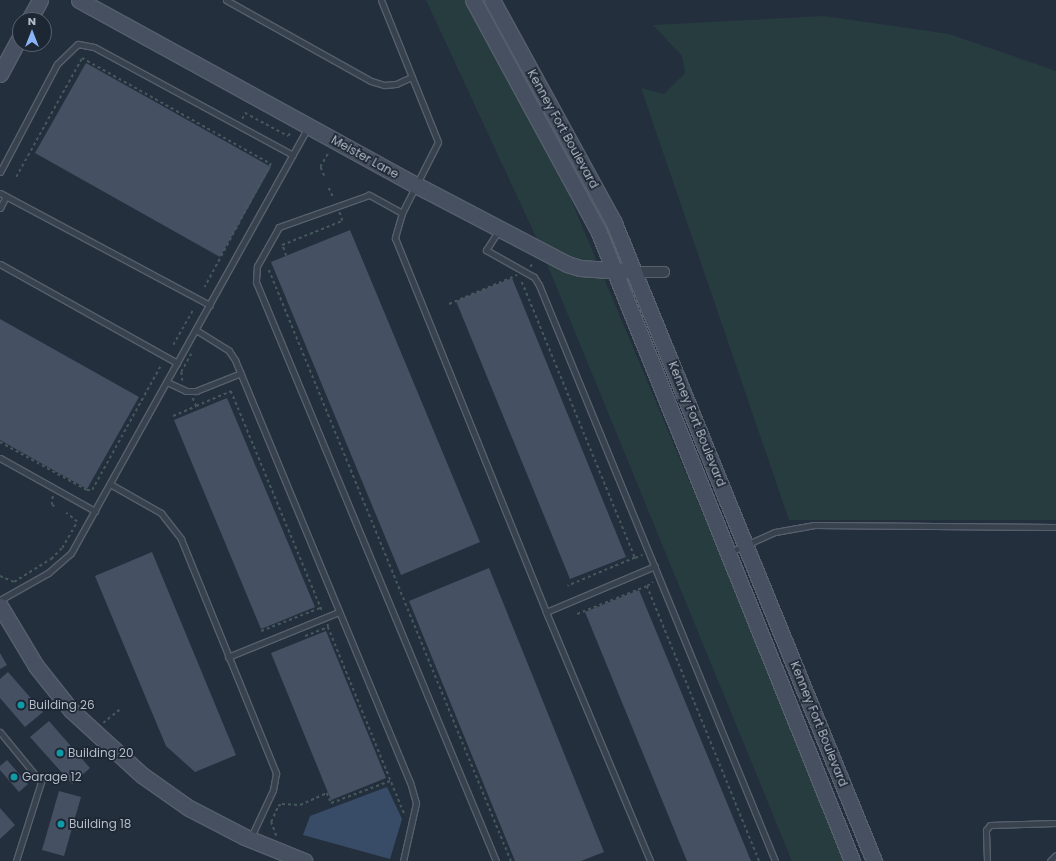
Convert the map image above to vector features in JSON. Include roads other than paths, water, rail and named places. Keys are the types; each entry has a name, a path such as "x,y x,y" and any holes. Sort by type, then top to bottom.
{"street":[{"path":"34,12 40,0"},
{"name":"Meister Lane","path":"79,0 418,186 567,264 580,268 615,271 664,272"},
{"name":"Kenney Fort Boulevard","path":"473,0 598,230 852,861"},
{"name":"Kenney Fort Boulevard","path":"492,0 614,223 746,543 874,861"},
{"path":"0,74 12,52"},
{"path":"0,606 36,666 71,710 98,737 142,775 189,808 250,840 304,861"}],"lane":[{"path":"226,0 371,81 384,85 396,84 412,77"},
{"path":"381,0 438,142 418,186 402,213 395,238 546,612 650,861"},
{"path":"0,172 57,64 78,44 94,47 293,155"},
{"path":"0,600 60,564 71,553 309,126"},
{"path":"0,193 210,305"},
{"path":"402,213 369,195 279,227 257,266 256,282 496,861"},
{"path":"0,208 6,196"},
{"path":"499,229 486,250 534,277 540,285 775,861"},
{"path":"0,264 178,363"},
{"path":"196,330 229,351 241,372 410,782 416,803 403,861"},
{"path":"167,382 186,392 196,390 241,372"},
{"path":"0,458 95,511"},
{"path":"110,484 161,513 181,539 276,773 273,790 250,840"},
{"path":"728,553 746,543 796,527 838,523 1056,527"},
{"path":"546,612 655,566"},
{"path":"228,657 339,612"},
{"path":"0,732 41,782 16,861"},
{"path":"987,861 986,830 990,826 1056,823"},
{"path":"1050,861 1056,855"}],"water":[{"path":"387,787 402,819 390,859 303,835 310,816"}],"place":[{"name":"Building 26","path":"21,705"},
{"name":"Building 20","path":"60,753"},
{"name":"Garage 12","path":"14,777"},
{"name":"Building 18","path":"61,824"}]}
